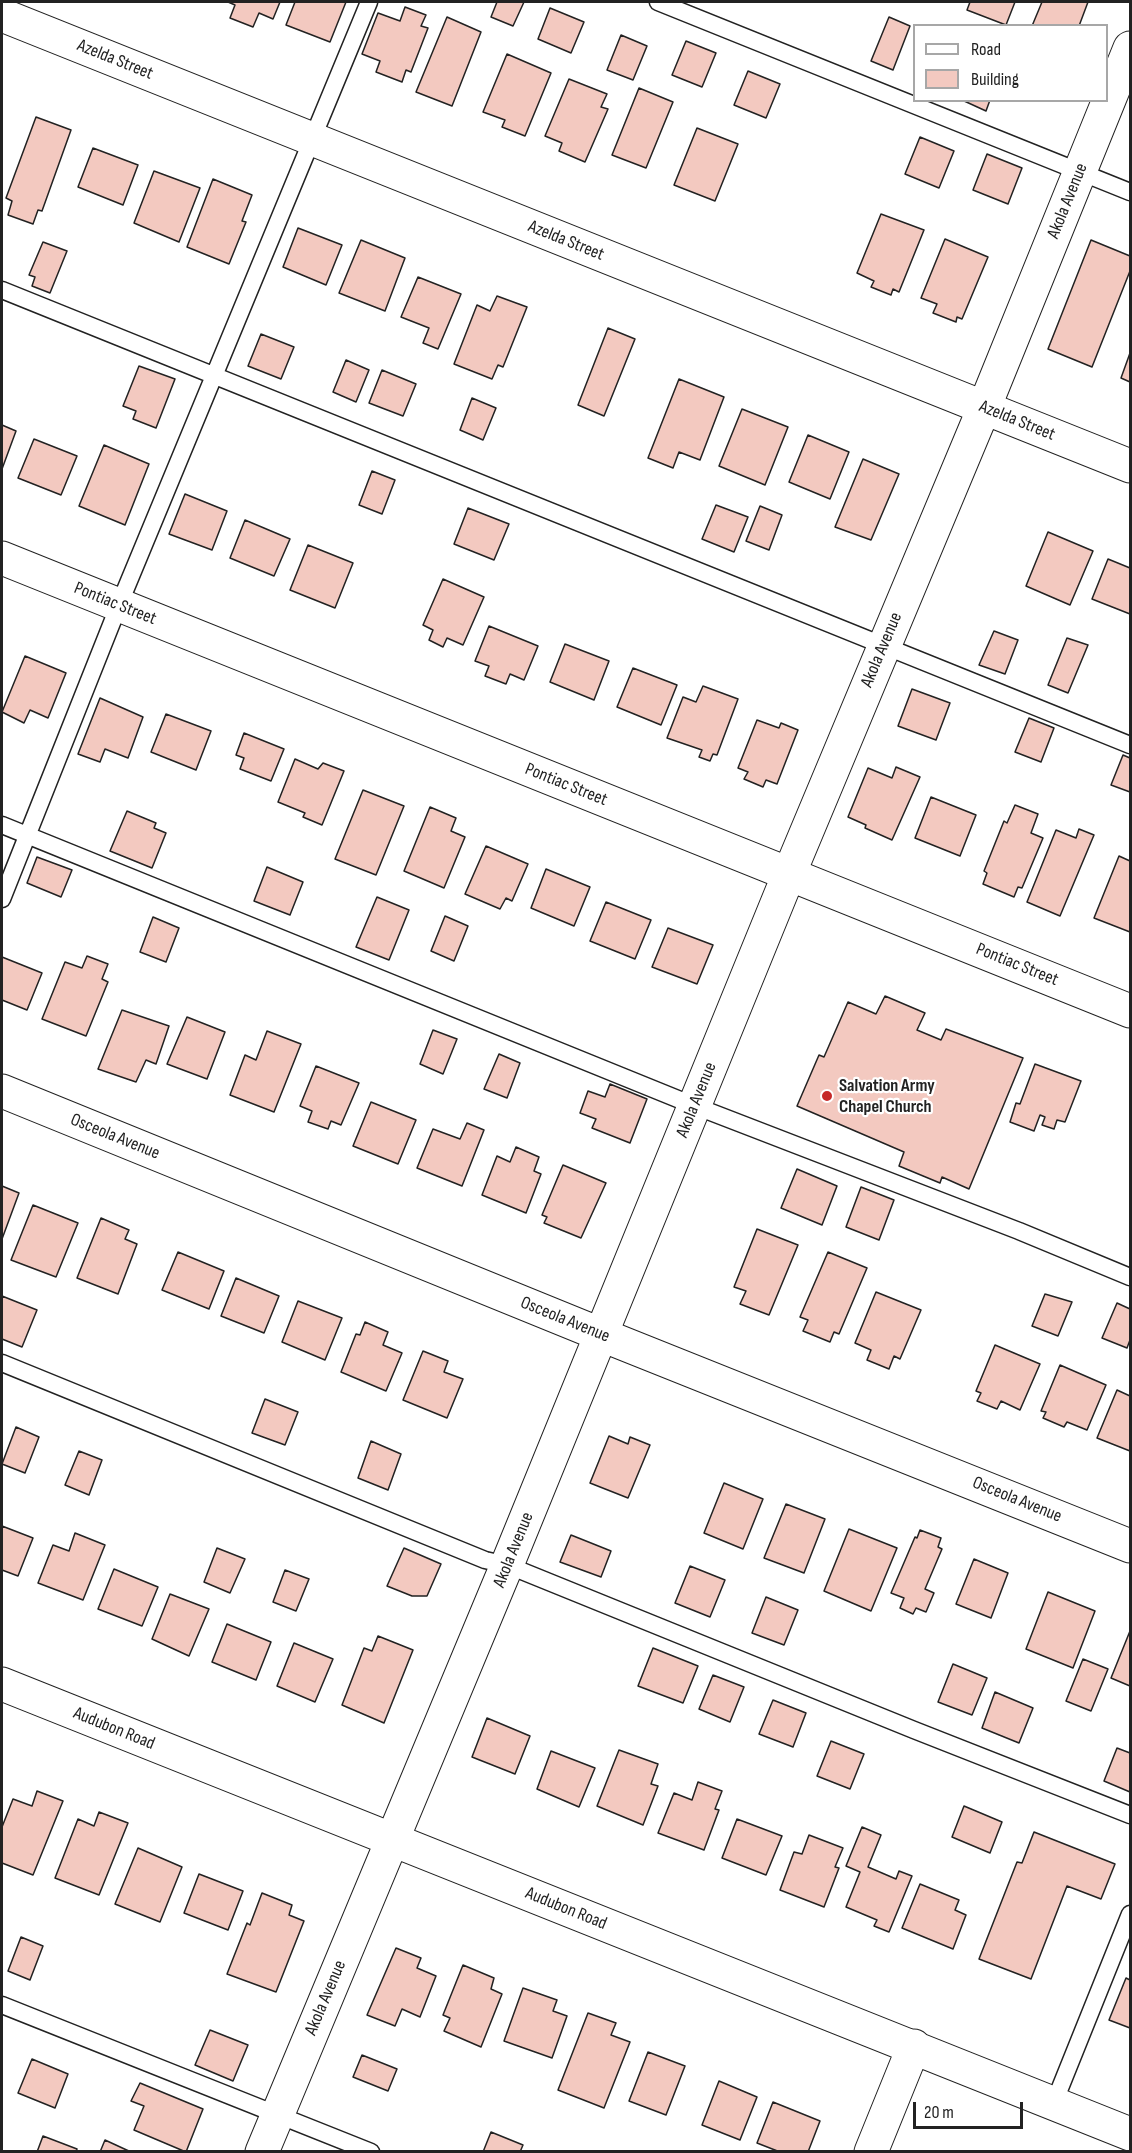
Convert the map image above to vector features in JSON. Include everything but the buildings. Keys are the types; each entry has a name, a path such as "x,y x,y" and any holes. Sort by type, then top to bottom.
{"street":[{"name":"Azelda Street","path":"2,15 1131,466"},
{"name":"Akola Avenue","path":"262,2151 507,1565 789,874 984,408 1131,48"},
{"name":"Pontiac Street","path":"2,558 1131,1011"},
{"name":"Osceola Avenue","path":"2,1091 602,1335 1131,1546"},
{"name":"Audubon Road","path":"2,1684 1131,2134"},
{"path":"871,2151 914,2046"}],"lane":[{"path":"2,898 119,605 369,2"},
{"path":"658,2 1131,192"},
{"path":"2,291 1131,745"},
{"path":"2,825 695,1106 1019,1231 1131,1277"},
{"path":"2,1363 485,1560 507,1565 914,1730 1131,1815"},
{"path":"1054,2103 1131,1914"},
{"path":"2,2005 371,2151"}],"place":[{"name":"Salvation Army Chapel Church","path":"827,1096"}]}
